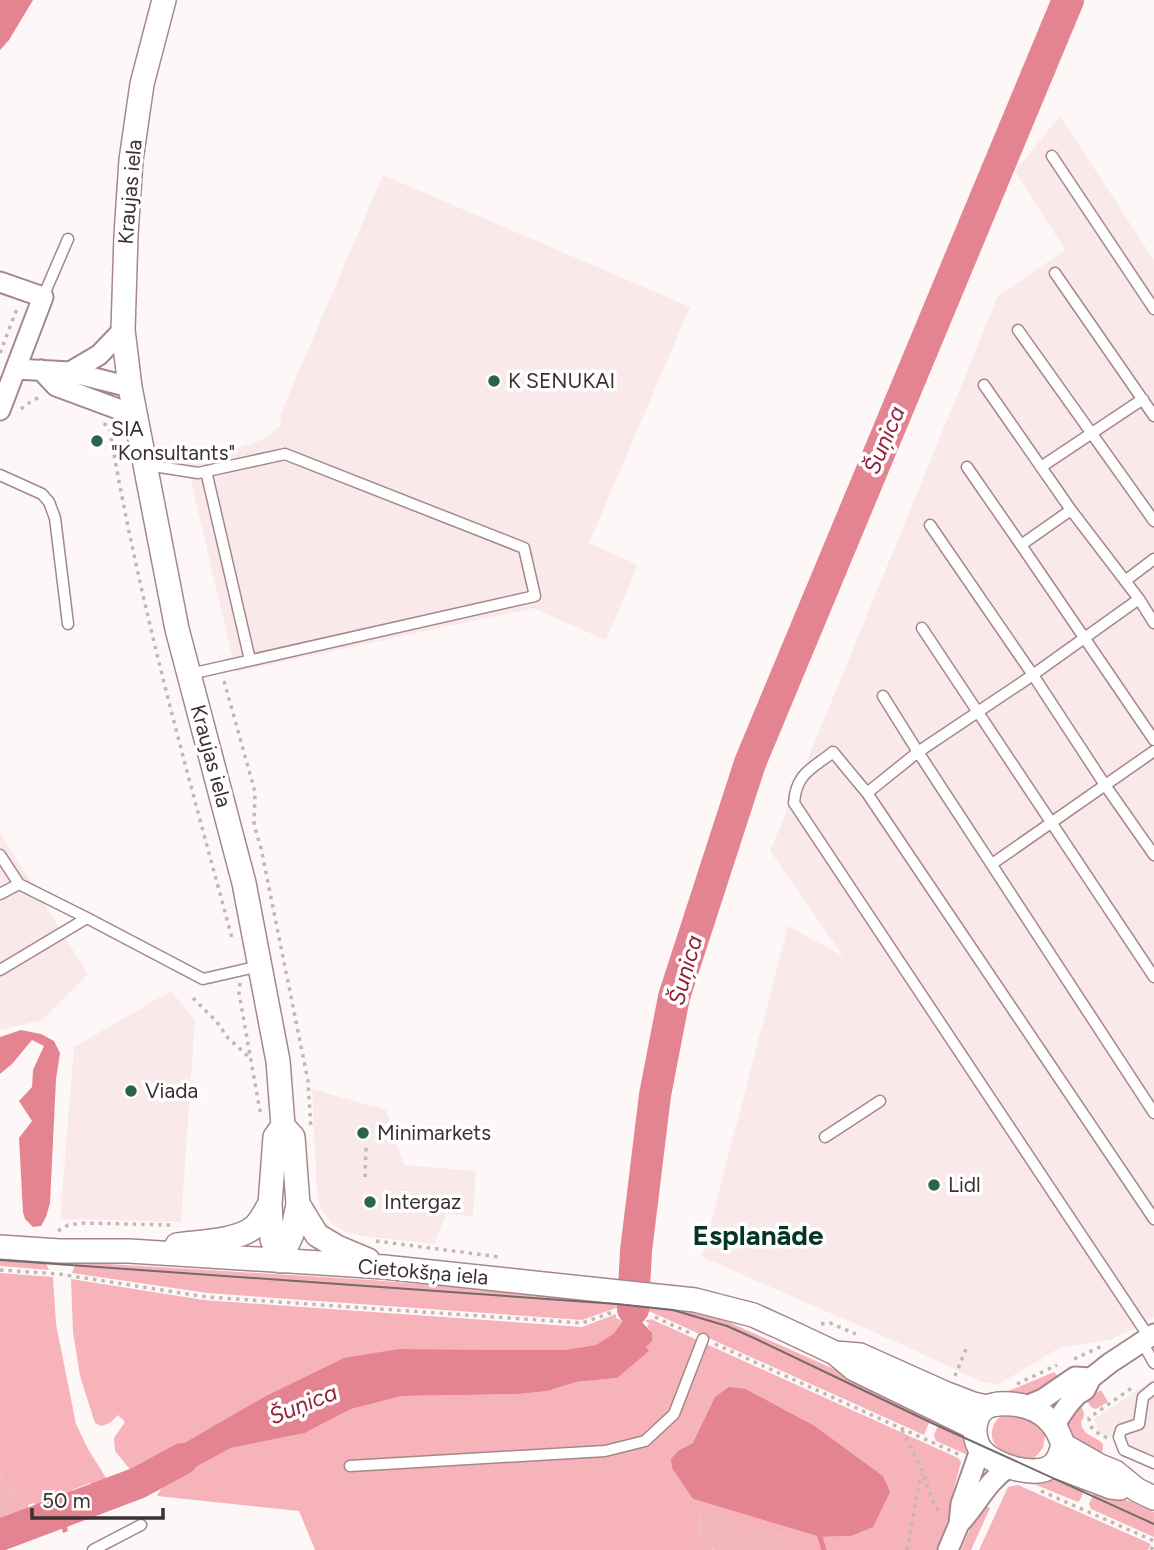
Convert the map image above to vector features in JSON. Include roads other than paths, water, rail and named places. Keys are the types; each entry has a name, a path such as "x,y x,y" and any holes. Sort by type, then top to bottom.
{"street":[{"name":"Kraujas iela","path":"164,0 142,84 131,160 123,330 131,387 177,629 244,883 251,968 278,1061 272,1124 275,1137 270,1204 272,1239 280,1261"},
{"path":"0,282 43,297 1,407"},
{"path":"70,372 99,355 123,330"},
{"path":"16,369 70,372 131,387"},
{"path":"41,370 56,386 137,416"},
{"name":"Kraujas iela","path":"272,1124 293,1137 298,1204 292,1234 280,1261"},
{"path":"129,1251 232,1238 257,1225 270,1204"},
{"path":"298,1204 317,1235 337,1247 384,1267"},
{"name":"Cietokšņa iela","path":"0,1247 59,1251 129,1251 384,1267 652,1305 695,1300 753,1315 835,1353 853,1370 973,1445"},
{"path":"973,1445 990,1458 1009,1467 1020,1470 1045,1469 1057,1446 1059,1418 1068,1405 1085,1390 1091,1378 1148,1338"},
{"name":"Cietokšņa iela","path":"835,1353 860,1355 947,1394 986,1407"},
{"path":"1026,1406 1043,1399 1075,1377 1091,1378"},
{"path":"948,1550 959,1524 976,1420 986,1407 1006,1404 1026,1406 1043,1415 1057,1446 1115,1472 1145,1494"},
{"path":"959,1524 973,1509 996,1475 1009,1467"}],"lane":[{"path":"1052,156 1154,309"},
{"path":"43,297 68,239"},
{"path":"1055,273 1154,416"},
{"path":"1018,330 1154,521"},
{"path":"984,385 1154,623"},
{"path":"1041,467 1143,399"},
{"path":"146,465 198,473 285,454 524,548 535,596 190,674"},
{"path":"967,467 1154,740"},
{"path":"206,471 250,660"},
{"path":"0,475 42,494 49,502 55,518 68,624"},
{"path":"1021,545 1071,510"},
{"path":"930,525 1154,855"},
{"path":"1125,581 1154,559"},
{"path":"867,793 918,752 1033,675 1139,599"},
{"path":"922,628 1154,977"},
{"path":"883,696 1154,1113"},
{"path":"992,864 1154,751"},
{"path":"1154,1219 867,793 833,752 800,778 794,803 1148,1338 1154,1363"},
{"path":"0,855 19,884 203,979 251,968"},
{"path":"0,894 19,884"},
{"path":"0,970 88,918"},
{"path":"825,1137 880,1101"},
{"path":"350,1466 605,1451 645,1441 674,1414 703,1339"},
{"path":"1154,1388 1143,1397 1139,1424 1121,1430 1119,1437 1124,1450 1154,1463"},
{"path":"93,1550 141,1525"}],"water":[{"path":"0,0 33,0 9,40 0,50"},
{"path":"21,1030 41,1034 54,1041 60,1053 56,1079 50,1203 41,1226 33,1227 25,1219 23,1212 19,1138 32,1121 19,1101 32,1087 33,1070 44,1046 32,1040 0,1074 0,1037"},
{"path":"627,1265 645,1266 642,1322 652,1333 652,1341 646,1347 649,1351 617,1378 576,1382 548,1391 519,1394 402,1396 351,1409 305,1433 231,1448 164,1484 147,1483 144,1476 155,1460 264,1397 344,1358 399,1349 564,1350 596,1345 614,1333 623,1321"},
{"path":"729,1387 746,1389 815,1426 883,1476 890,1492 873,1527 851,1536 820,1537 693,1499 672,1468 671,1459 679,1450 693,1443 715,1397"},
{"path":"96,1488 102,1491 106,1499 103,1505 70,1522 68,1531 63,1533 62,1529 56,1526 45,1528 25,1542 0,1547 0,1520 28,1510 30,1514"}],"waterway":[{"name":"Šuņica","path":"633,1309 636,1251 655,1095 674,997 750,763 1068,0"},
{"name":"Šuņica","path":"0,1535 138,1483 182,1459"},
{"path":"820,1537 824,1550"}],"tram line":[{"path":"0,1260 673,1310 727,1326 754,1338 1154,1524"}],"place":[{"name":"K SENUKAI","path":"494,381"},
{"name":"SIA \"Konsultants\"","path":"97,441"},
{"name":"Viada","path":"131,1091"},
{"name":"Minimarkets","path":"363,1133"},
{"name":"Lidl","path":"934,1185"},
{"name":"Intergaz","path":"370,1202"}],"district":[{"name":"Esplanāde","path":"758,1235"}]}
